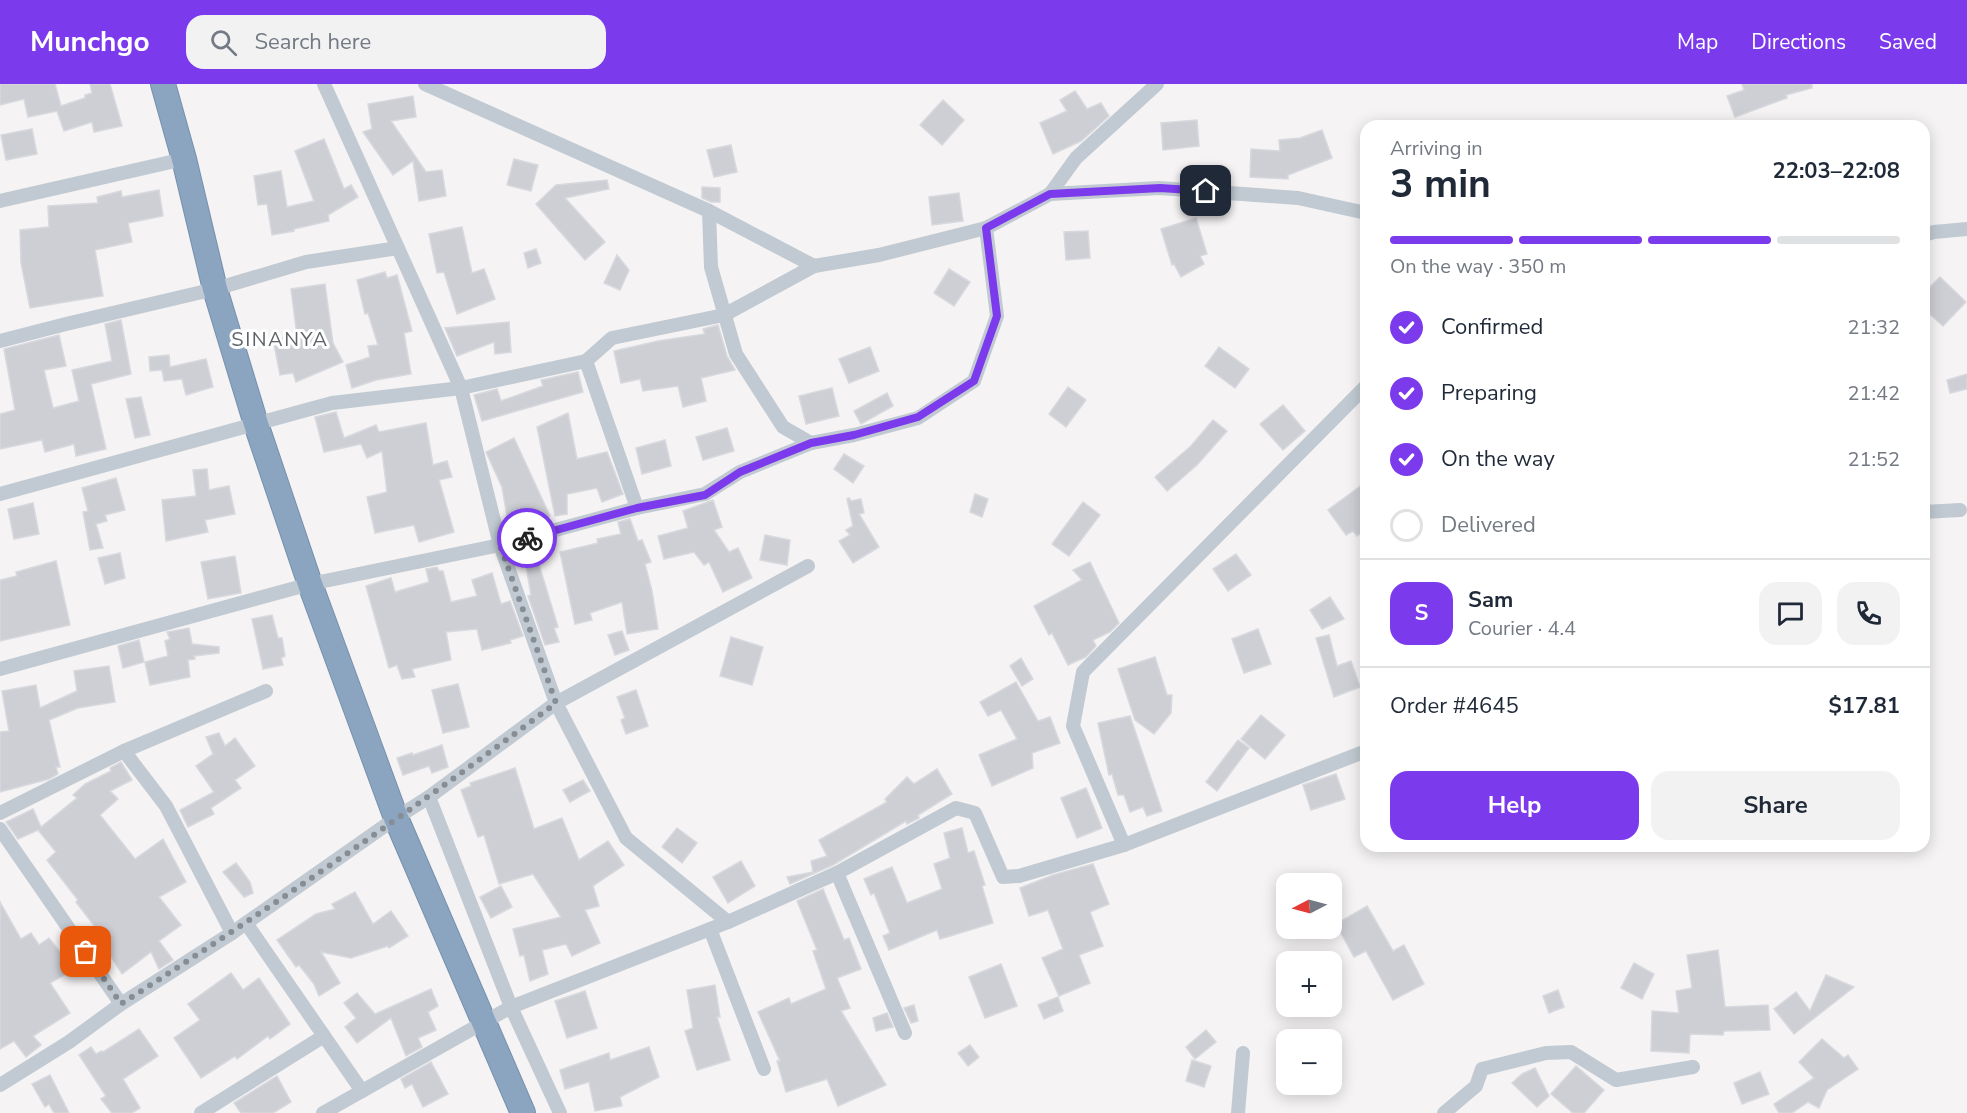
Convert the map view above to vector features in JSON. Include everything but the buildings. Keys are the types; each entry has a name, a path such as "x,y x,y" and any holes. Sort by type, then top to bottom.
{"highway":[{"path":"163,84 184,159 215,289 256,424 310,584 396,818 523,1113"}],"street":[{"path":"324,84 461,388 500,545 556,703 626,838 728,922"},
{"path":"425,84 709,211 814,266"},
{"path":"1050,194 1076,158 1157,84"},
{"path":"0,201 184,159"},
{"path":"0,494 332,403 461,388 586,361 612,338 724,315 814,266 879,255 986,228 1050,194 1160,188 1298,198 1360,212"},
{"path":"709,211 711,267 736,354 783,427 811,443"},
{"path":"0,669 310,584 500,545 637,508 705,495 740,472 811,443 854,435 918,417 974,381 997,316 986,228"},
{"path":"1930,233 1967,229"},
{"path":"0,341 215,289 306,262 398,248"},
{"path":"586,361 637,508"},
{"path":"1125,845 1073,726 1083,672 1360,392"},
{"path":"1930,512 1960,510"},
{"path":"0,1085 69,1042 121,1004 232,933 429,797 556,703 808,566"},
{"path":"0,813 124,751 266,691"},
{"path":"124,751 166,806 232,933"},
{"path":"323,1113 511,1007 728,922 837,873 956,808 975,813 1003,877 1019,876 1125,845 1360,754"},
{"path":"429,797 511,1007 560,1113"},
{"path":"0,829 121,1004"},
{"path":"837,873 904,1033"},
{"path":"246,923 362,1091"},
{"path":"710,929 764,1069"},
{"path":"201,1113 324,1036"},
{"path":"1444,1113 1476,1086 1482,1069 1546,1053 1571,1052 1616,1080 1693,1067"},
{"path":"1238,1113 1244,1053"}],"way so far":[{"path":"86,952 121,1004 232,933 429,797 556,703 500,545 527,538"}],"district":[{"name":"SINANYA","path":"280,339"}],"route":[{"path":"527,538 637,508 705,495 722,486 740,472 811,443 854,435 918,417 974,381 997,316 986,228 1050,194 1160,188 1206,191"}]}
